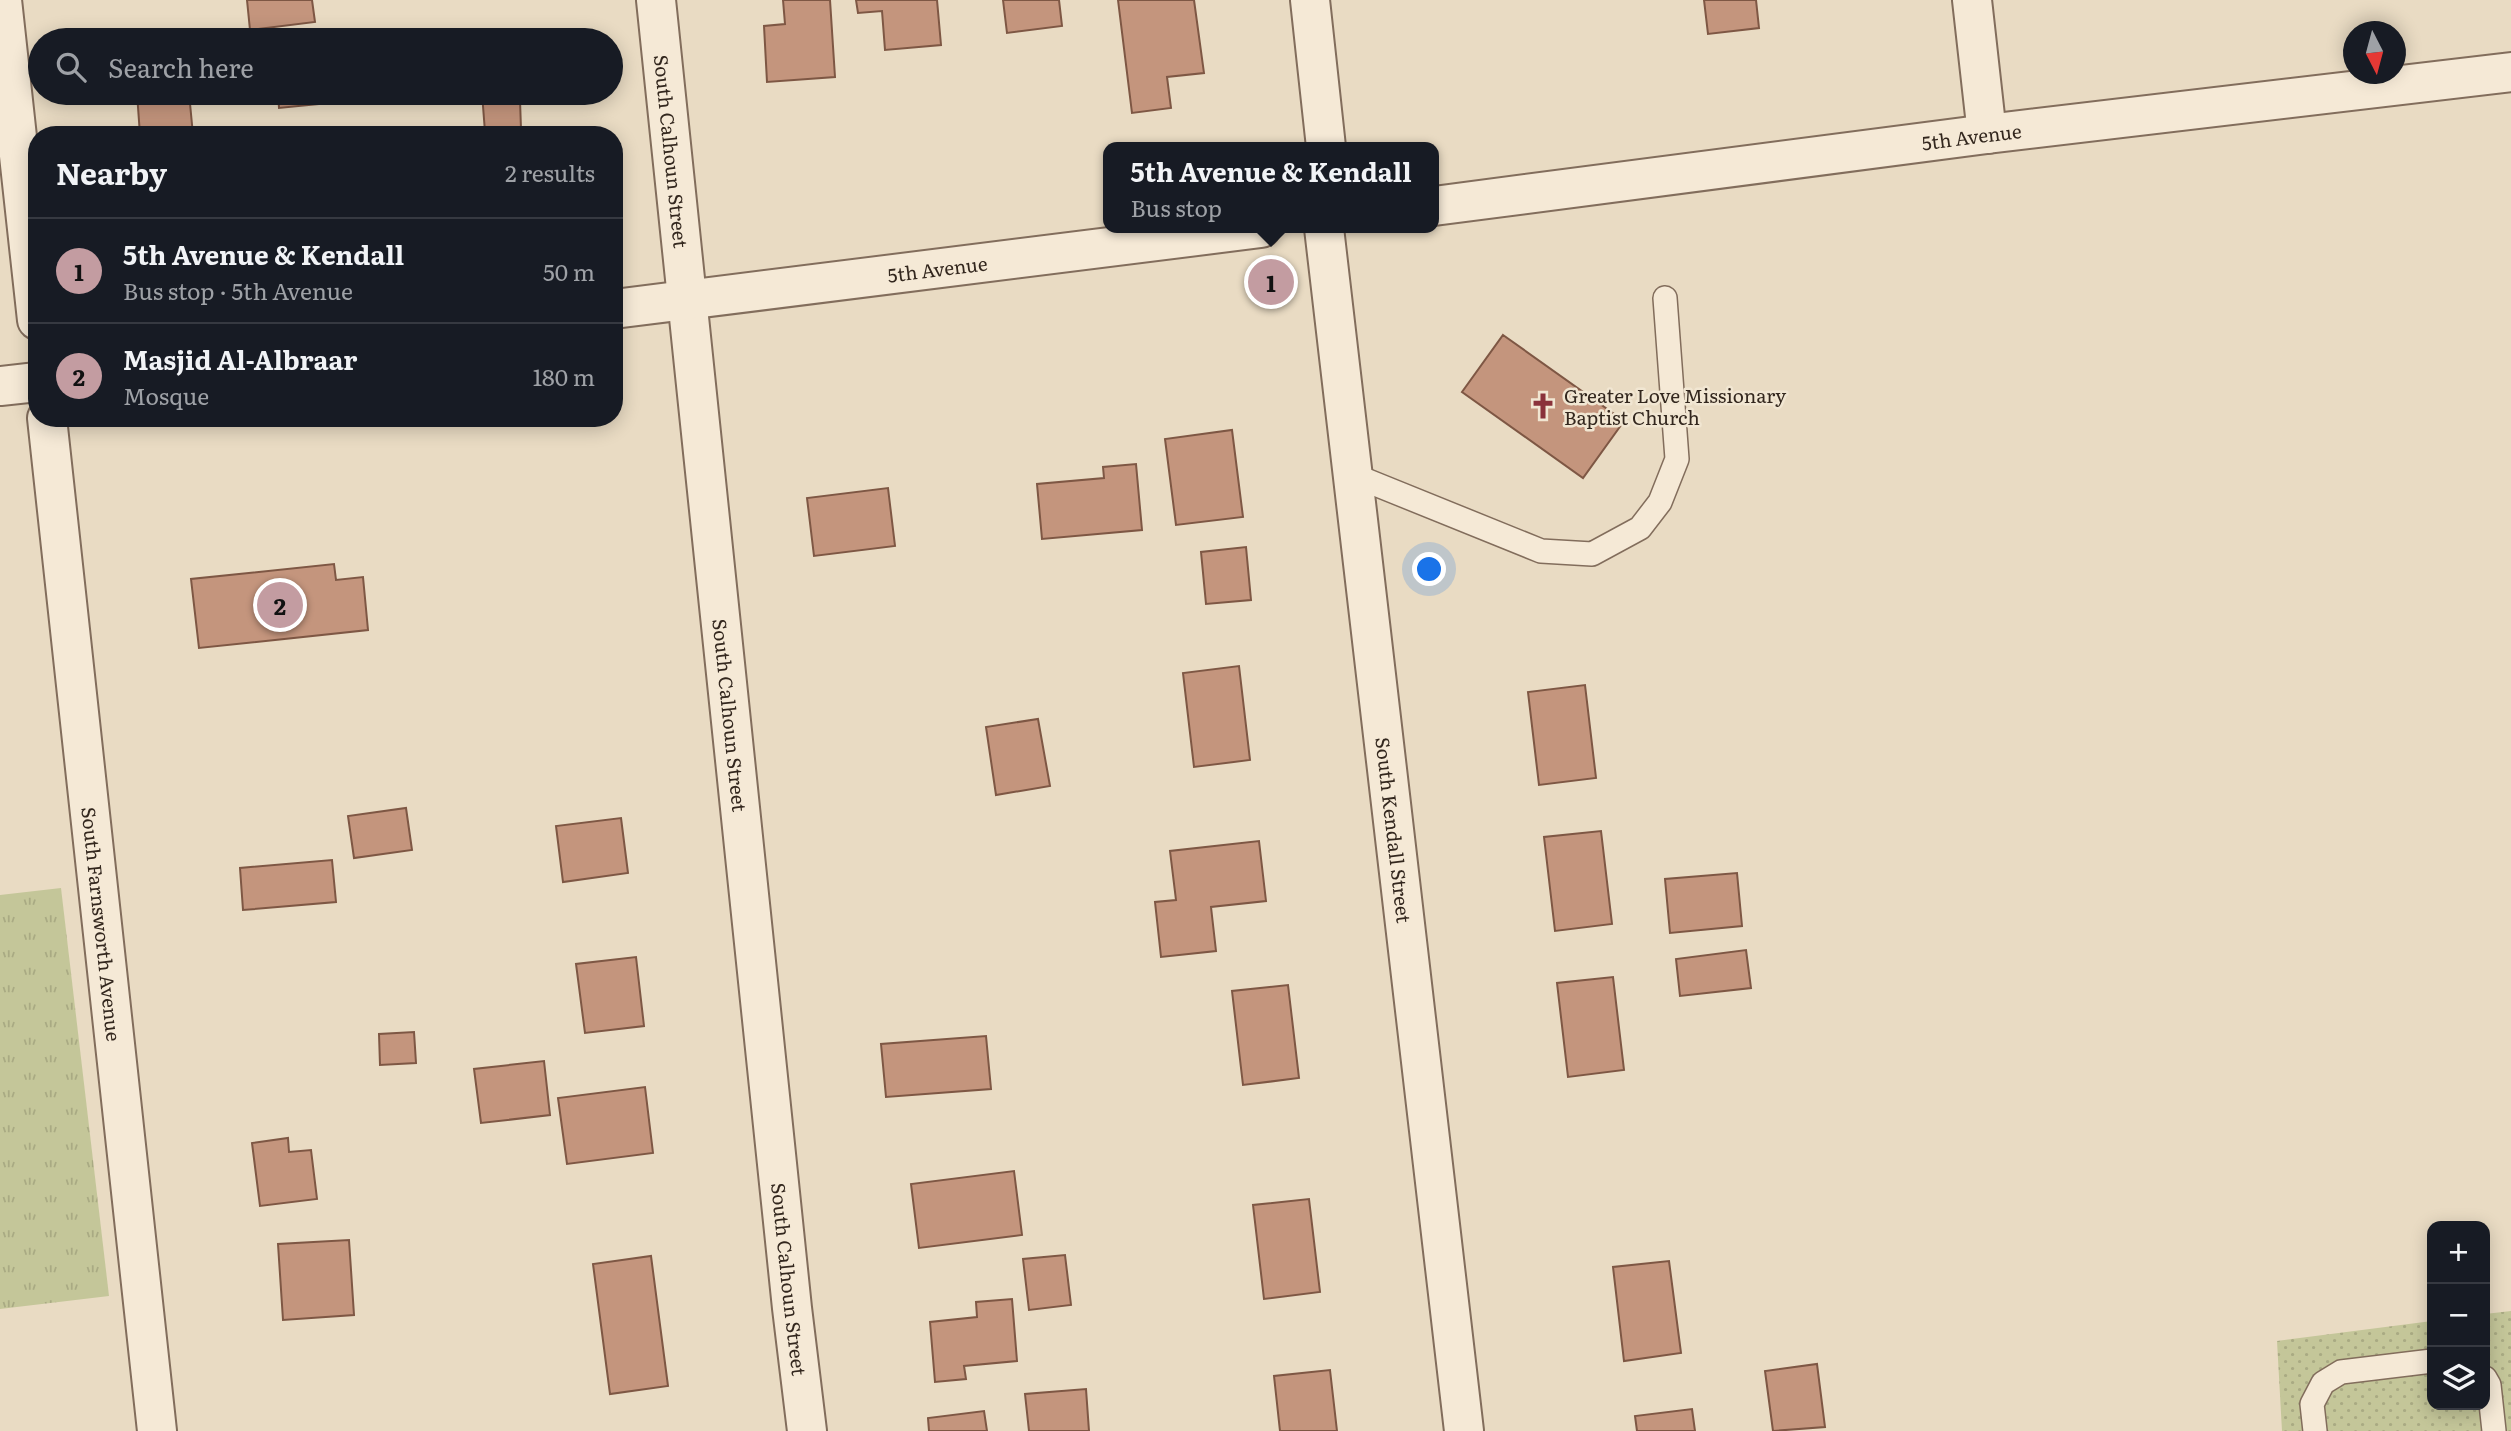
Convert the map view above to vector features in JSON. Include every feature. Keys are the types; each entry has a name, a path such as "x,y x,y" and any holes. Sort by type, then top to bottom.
{"street":[{"path":"2,0 28,238"},
{"name":"South Calhoun Street","path":"656,0 807,1431"},
{"path":"1310,0 1325,142"},
{"path":"1972,0 1987,134"},
{"name":"5th Avenue","path":"1439,205 1987,134 2511,72"},
{"name":"5th Avenue","path":"623,308 1221,233"},
{"name":"South Kendall Street","path":"1325,233 1464,1431"},
{"path":"0,386 28,383"},
{"name":"South Farnsworth Avenue","path":"48,427 157,1431"}],"lane":[{"path":"1353,474 1541,551 1592,554 1640,528 1660,502 1677,459 1665,298"},
{"path":"2315,1431 2312,1404 2323,1383 2342,1372 2427,1362"},
{"path":"2490,1394 2494,1431"}],"green space":[{"path":"61,888 109,1296 0,1309 0,895"},
{"path":"2511,1311 2511,1431 2282,1431 2277,1341 2427,1322 2427,1410 2490,1410 2490,1313"}],"building":[{"path":"247,0 312,0 315,22 250,28"},
{"path":"783,0 830,0 835,77 767,82 764,26 785,24"},
{"path":"856,0 937,0 941,45 885,50 882,11 858,13"},
{"path":"1003,0 1059,0 1062,26 1007,33"},
{"path":"1118,0 1194,0 1204,73 1167,77 1171,108 1132,113"},
{"path":"1704,0 1756,0 1759,28 1708,34"},
{"path":"138,105 190,105 192,126 139,126"},
{"path":"279,105 308,105 279,108"},
{"path":"483,105 520,105 521,126 485,126"},
{"name":"Greater Love Missionary Baptist Church","path":"1503,335 1624,421 1583,478 1462,392"},
{"path":"1232,430 1243,517 1176,525 1165,439"},
{"path":"1136,464 1142,530 1042,539 1037,484 1104,478 1103,467"},
{"path":"888,488 895,546 814,556 807,498"},
{"path":"1246,547 1251,600 1206,604 1201,552"},
{"path":"334,564 336,580 363,577 368,630 199,648 191,579"},
{"path":"1239,666 1250,760 1194,767 1183,673"},
{"path":"1585,685 1596,778 1539,785 1528,692"},
{"path":"1038,719 1050,786 996,795 986,727"},
{"path":"406,808 412,850 354,858 348,816"},
{"path":"621,818 628,873 563,882 556,826"},
{"path":"1601,831 1612,924 1555,931 1544,837"},
{"path":"1259,841 1266,901 1211,907 1216,951 1161,957 1155,902 1176,900 1170,851"},
{"path":"332,860 336,902 243,910 240,868"},
{"path":"1737,873 1742,926 1670,933 1665,879"},
{"path":"1746,950 1751,988 1680,996 1676,959"},
{"path":"636,957 644,1026 585,1033 576,964"},
{"path":"1613,977 1624,1070 1568,1077 1557,983"},
{"path":"1288,985 1299,1078 1243,1085 1232,991"},
{"path":"414,1032 416,1063 380,1065 379,1034"},
{"path":"986,1036 991,1089 886,1097 881,1044"},
{"path":"544,1061 550,1115 481,1123 474,1069"},
{"path":"645,1087 653,1153 567,1164 558,1098"},
{"path":"288,1138 289,1152 311,1150 317,1199 260,1206 252,1143"},
{"path":"1014,1171 1022,1235 919,1248 911,1184"},
{"path":"1309,1199 1320,1292 1264,1299 1253,1205"},
{"path":"349,1240 354,1315 283,1320 278,1244"},
{"path":"1065,1255 1071,1305 1029,1310 1023,1259"},
{"path":"651,1256 668,1386 610,1394 593,1264"},
{"path":"1669,1261 1681,1353 1624,1361 1613,1267"},
{"path":"1012,1299 1017,1361 964,1366 966,1379 935,1382 930,1322 977,1317 976,1302"},
{"path":"1817,1364 1825,1427 1773,1431 1765,1371"},
{"path":"1330,1370 1337,1431 1280,1431 1274,1376"},
{"path":"1086,1389 1089,1431 1029,1431 1025,1394"},
{"path":"1692,1409 1695,1431 1637,1431 1635,1416"},
{"path":"984,1411 987,1431 929,1431 928,1418"}],"place":[{"name":"5th Avenue & Kendall","path":"1271,282"},
{"name":"Greater Love Missionary Baptist Church","path":"1543,406"},
{"name":"Masjid Al-Albraar","path":"280,605"}]}
